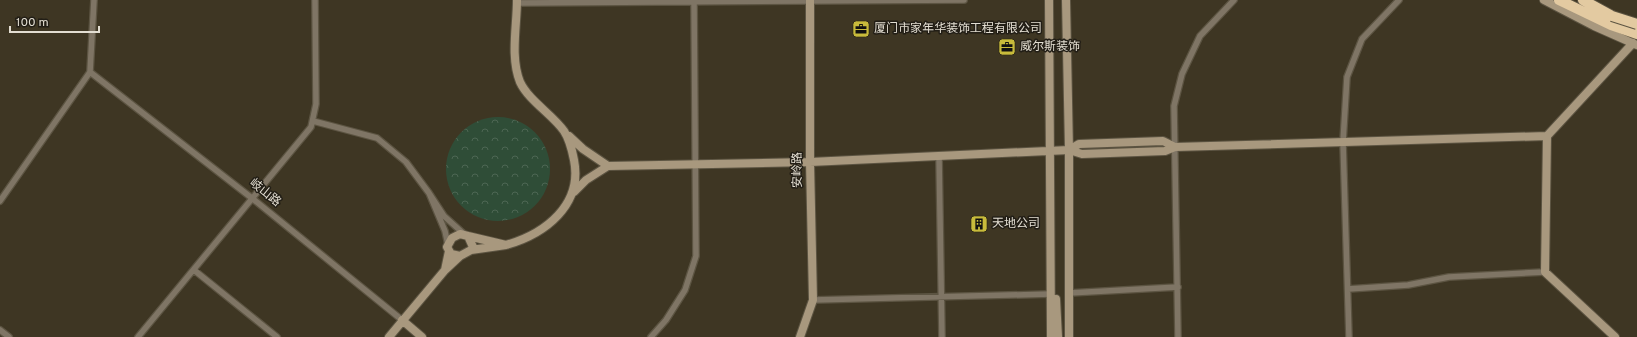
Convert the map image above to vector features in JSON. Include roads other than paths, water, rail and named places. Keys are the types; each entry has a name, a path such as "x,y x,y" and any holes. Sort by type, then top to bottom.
{"highway":[{"path":"1559,0 1612,20 1637,24"},
{"path":"1583,0 1612,20 1636,41"}],"main road":[{"path":"1050,0 1052,238 1051,337"},
{"path":"1066,0 1069,150 1069,337"},
{"path":"1544,0 1594,26 1636,41 1546,136 1545,272 1615,337"},
{"path":"517,1 515,60 521,83 566,133 583,149 608,166"},
{"name":"安岭路","path":"800,337 813,300 810,162 810,1"},
{"path":"566,133 572,147 576,169 573,192"},
{"path":"388,337 445,270 460,256 471,250 506,245 530,237 544,229 559,214 573,192 586,180 608,166 810,162 1069,150 1082,154 1090,154 1165,151 1175,147 1546,136"},
{"path":"445,270 448,248 457,235 466,235 506,245"},
{"path":"466,235 473,243 471,250"},
{"path":"1052,238 1058,334"},
{"path":"448,248 451,254 460,256"},
{"name":"岐山路","path":"402,320 422,337"}],"street":[{"path":"0,201 90,72 94,0"},
{"path":"138,337 311,127 316,104 315,0"},
{"path":"517,1 964,0"},
{"path":"1178,337 1174,106 1182,74 1200,36 1234,0"},
{"path":"1349,337 1343,142 1347,77 1362,39 1399,0"},
{"path":"651,337 666,320 684,290 696,256 694,1"},
{"name":"岐山路","path":"90,72 253,199 402,320"},
{"path":"313,121 377,138 406,162 444,216 466,235"},
{"path":"939,156 942,337"},
{"path":"429,193 445,231 448,248"},
{"path":"194,270 277,337"},
{"path":"1348,289 1408,285 1449,277 1545,272"},
{"path":"1069,293 1178,287"},
{"path":"813,300 1051,294"},
{"path":"0,330 9,337"}],"place":[{"name":"厦门市家年华装饰工程有限公司","path":"861,29"},
{"name":"威尔斯装饰","path":"1007,47"},
{"name":"天地公司","path":"979,224"}]}
